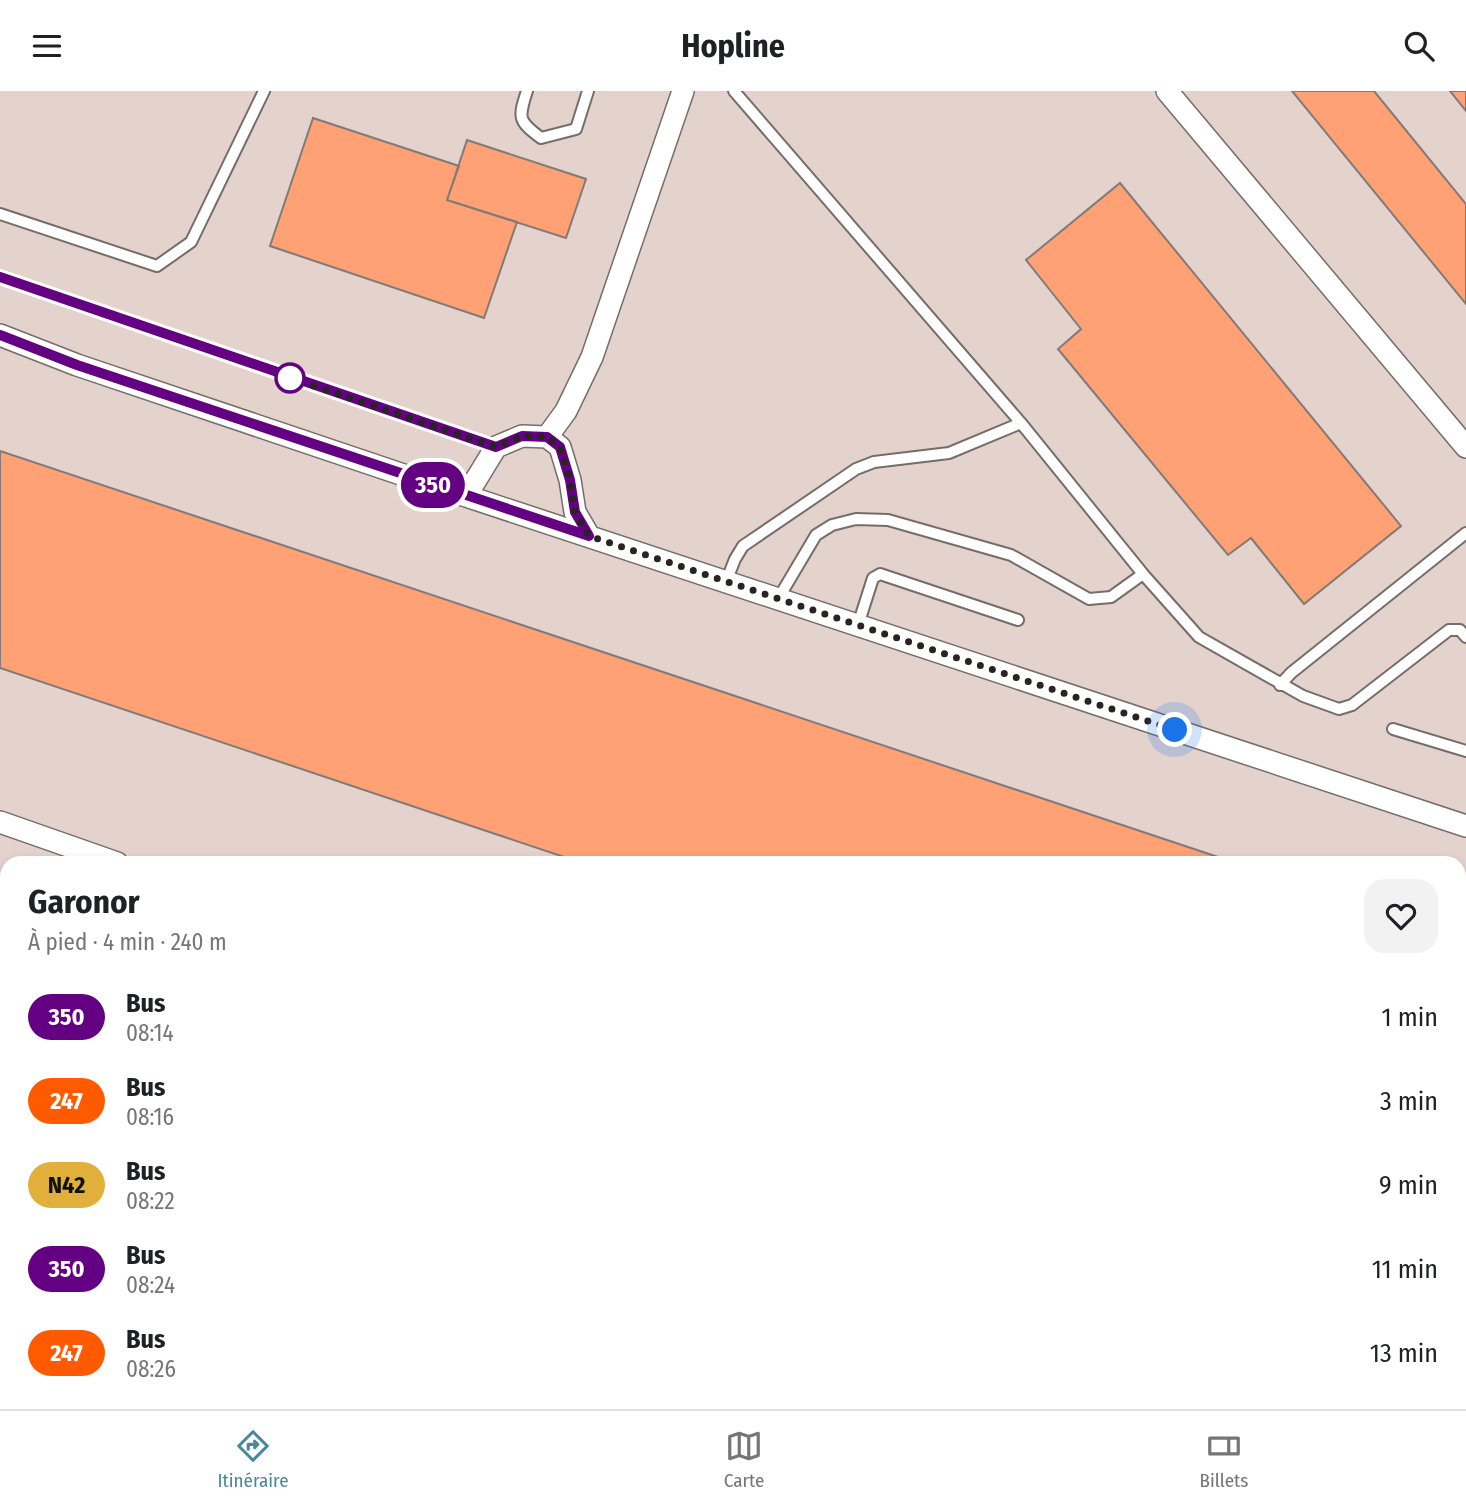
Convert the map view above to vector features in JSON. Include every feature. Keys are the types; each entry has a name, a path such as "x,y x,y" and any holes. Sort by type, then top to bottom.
{"street":[{"path":"547,437 566,411 592,357 683,91"},
{"path":"1167,91 1466,447"},
{"path":"0,335 77,365 467,496 1466,826"},
{"path":"467,496 496,447 522,436 547,437 560,447 570,480 575,512 589,536"},
{"path":"0,822 97,856"}],"lane":[{"path":"0,214 157,266 191,242 264,91"},
{"path":"527,91 520,111 526,127 541,138 576,129 588,91"},
{"path":"734,91 1021,423 1143,574 1199,638 1280,685 1339,709 1352,705 1449,630 1460,630 1466,637"},
{"path":"0,277 496,447"},
{"path":"726,582 743,546 856,469 874,463 949,453 1021,423"},
{"path":"778,599 816,535 832,525 856,519 888,520 1011,555 1089,599 1111,597 1143,574"},
{"path":"1280,685 1291,673 1466,533"},
{"path":"858,625 873,578 880,574 1018,620"},
{"path":"1393,729 1466,751"}],"shaded area":[{"path":"0,91 1466,91 1466,856 0,856"}],"building":[{"path":"1292,91 1374,91 1466,204 1466,304"},
{"path":"1450,91 1466,91 1466,111"},
{"path":"313,118 459,166 447,200 517,222 484,318 270,246"},
{"path":"467,140 586,179 566,238 447,200"},
{"path":"1120,183 1401,526 1304,604 1251,538 1228,555 1058,349 1081,329 1026,260"},
{"path":"0,451 1215,856 561,856 0,668"}],"bus line":[{"name":"350","path":"0,277 496,447 522,436 547,437 560,447 570,480 575,512 589,536 77,365 0,335"}],"route":[{"path":"290,378 496,447 522,436 547,437 560,447 570,480 575,512 589,536 1175,730"}]}
